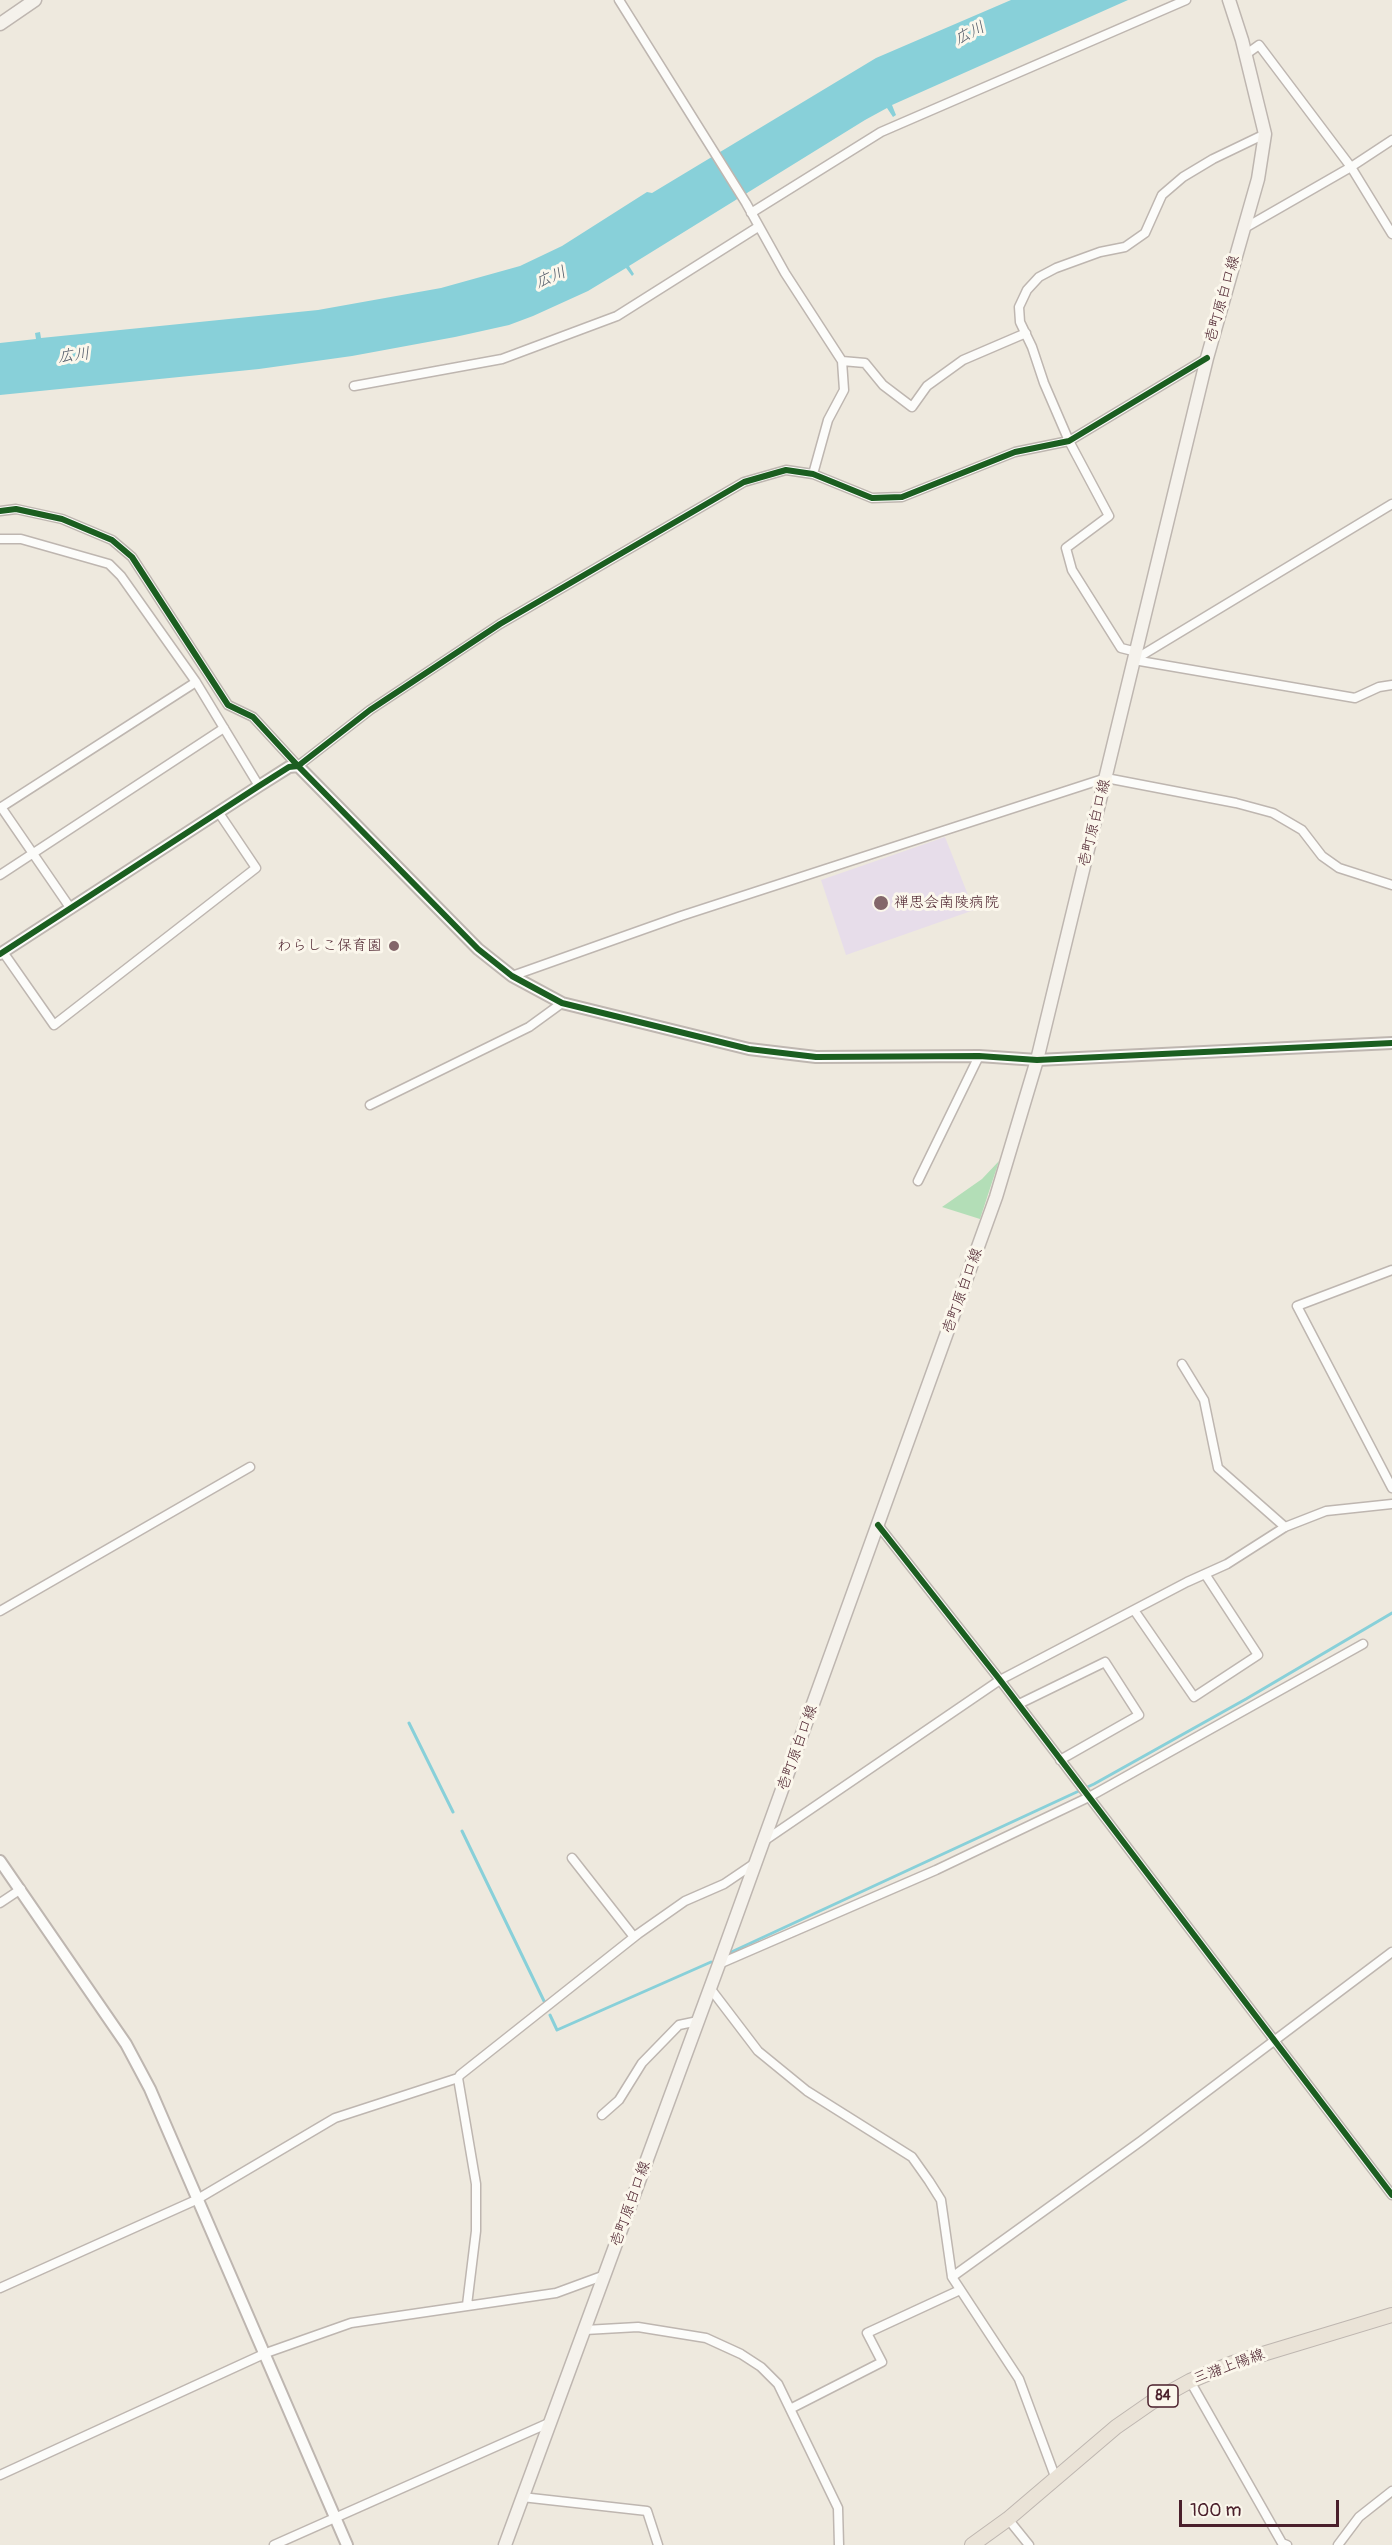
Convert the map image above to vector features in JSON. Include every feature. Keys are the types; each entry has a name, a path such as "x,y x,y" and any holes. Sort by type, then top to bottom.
{"main road":[{"path":"0,24 35,0"},
{"name":"壱町原白口線","path":"505,2545 764,1841 996,1197 1036,1060 1207,358 1258,179 1265,134 1229,0"},
{"name":"三潴上陽線","path":"972,2545 1008,2519 1116,2427 1152,2402 1190,2380 1233,2362 1392,2315"}],"street":[{"path":"619,0 746,203 784,273 842,361 844,390 828,420 813,474"},
{"path":"751,213 881,132 1186,0"},
{"path":"1245,55 1259,45 1351,167 1392,234"},
{"path":"1265,134 1213,159 1183,177 1162,195 1145,233 1125,247 1056,268 1040,277 1027,290 1019,307 1020,322 1069,441 1109,516 1066,548 1072,570 1121,648 1136,656 1355,698 1379,687 1392,685"},
{"path":"1243,229 1351,167 1392,140"},
{"path":"354,386 502,359 617,316 758,227"},
{"path":"842,361 865,363 883,385 912,407 927,386 963,360 1026,333"},
{"path":"219,813 256,868 54,1025 2,953 289,767 298,766 370,710 500,624 744,482 786,470 813,474 872,498 902,497 985,466 1015,452 1069,441 1207,358"},
{"path":"1136,656 1392,504"},
{"path":"0,511 16,509 62,519 112,540 126,551 228,705 253,717 298,766 478,949 512,976 562,1004 749,1049 816,1057 978,1056 1036,1060 1392,1043"},
{"path":"0,539 21,539 109,564 139,598 196,682 260,786"},
{"path":"71,909 1,807 196,682"},
{"path":"0,875 224,729"},
{"path":"512,976 681,916 1106,778 1236,803 1273,813 1302,830 1322,856 1339,868 1392,885"},
{"path":"369,1105 529,1027 562,1004"},
{"path":"918,1181 978,1056"},
{"path":"1392,1270 1297,1306 1392,1488"},
{"path":"1182,1364 1204,1400 1218,1468 1285,1527"},
{"path":"0,1611 250,1467"},
{"path":"764,1841 1000,1680 1227,1564 1285,1527 1326,1511 1392,1504"},
{"path":"878,1525 1019,1704 1392,2196"},
{"path":"1134,1610 1194,1697 1258,1655 1205,1574"},
{"path":"719,1964 936,1870 1089,1797 1363,1644"},
{"path":"1019,1704 1105,1662 1139,1715 1060,1760"},
{"path":"572,1858 634,1937"},
{"path":"0,1861 126,2044 143,2075 196,2200 266,2353 347,2545"},
{"path":"0,2288 196,2200 335,2118 458,2078 634,1937 685,1901 724,1884 755,1863"},
{"path":"0,1903 21,1889"},
{"path":"952,2277 1141,2140 1392,1952"},
{"path":"710,1988 758,2051 807,2091 912,2157 941,2200 952,2277 1019,2379 1056,2479"},
{"path":"602,2115 619,2100 642,2063 679,2025 698,2021"},
{"path":"458,2078 476,2184 476,2231 466,2305"},
{"path":"0,2475 266,2353 351,2323 556,2293 605,2275"},
{"path":"790,2409 882,2362 867,2333 960,2290"},
{"path":"585,2330 638,2327 706,2338 721,2343 761,2367 778,2384 838,2508 839,2545"},
{"path":"1190,2380 1282,2543 1287,2545"},
{"path":"274,2545 551,2422"},
{"path":"1338,2545 1359,2517 1392,2491"},
{"path":"522,2497 647,2511 658,2545"},
{"path":"1008,2519 1029,2545"}],"shaded area":[{"path":"945,837 974,910 846,955 821,880"}],"green space":[{"path":"999,1161 980,1219 942,1207 982,1179"}],"water":[{"name":"広川","path":"1011,0 1128,0 892,105 896,115 893,117 887,108 865,120 629,266 634,274 632,276 626,268 588,291 533,316 509,325 455,337 352,356 259,369 0,395 0,343 36,339 35,333 40,332 41,338 318,310 441,288 520,266 562,246 647,192 652,193 876,58"}],"waterway":[{"path":"727,1954 1094,1784 1246,1699 1392,1613"},
{"path":"409,1723 453,1812"},
{"path":"462,1831 544,2001"},
{"path":"550,2015 557,2030 711,1962"}],"cycle path":[{"path":"0,511 16,509 62,519 112,540 132,557 228,705 253,717 298,766 370,710 500,624 744,482 786,470 813,474 872,498 902,497 1015,452 1069,441 1207,358"},
{"path":"0,954 289,767 298,766 478,949 512,976 562,1003 749,1049 816,1057 979,1056 1037,1060 1392,1043"},
{"path":"878,1525 1000,1680 1392,2195"}],"place":[{"name":"禅思会南陵病院","path":"881,903"},
{"name":"わらしこ保育園","path":"394,946"}]}
